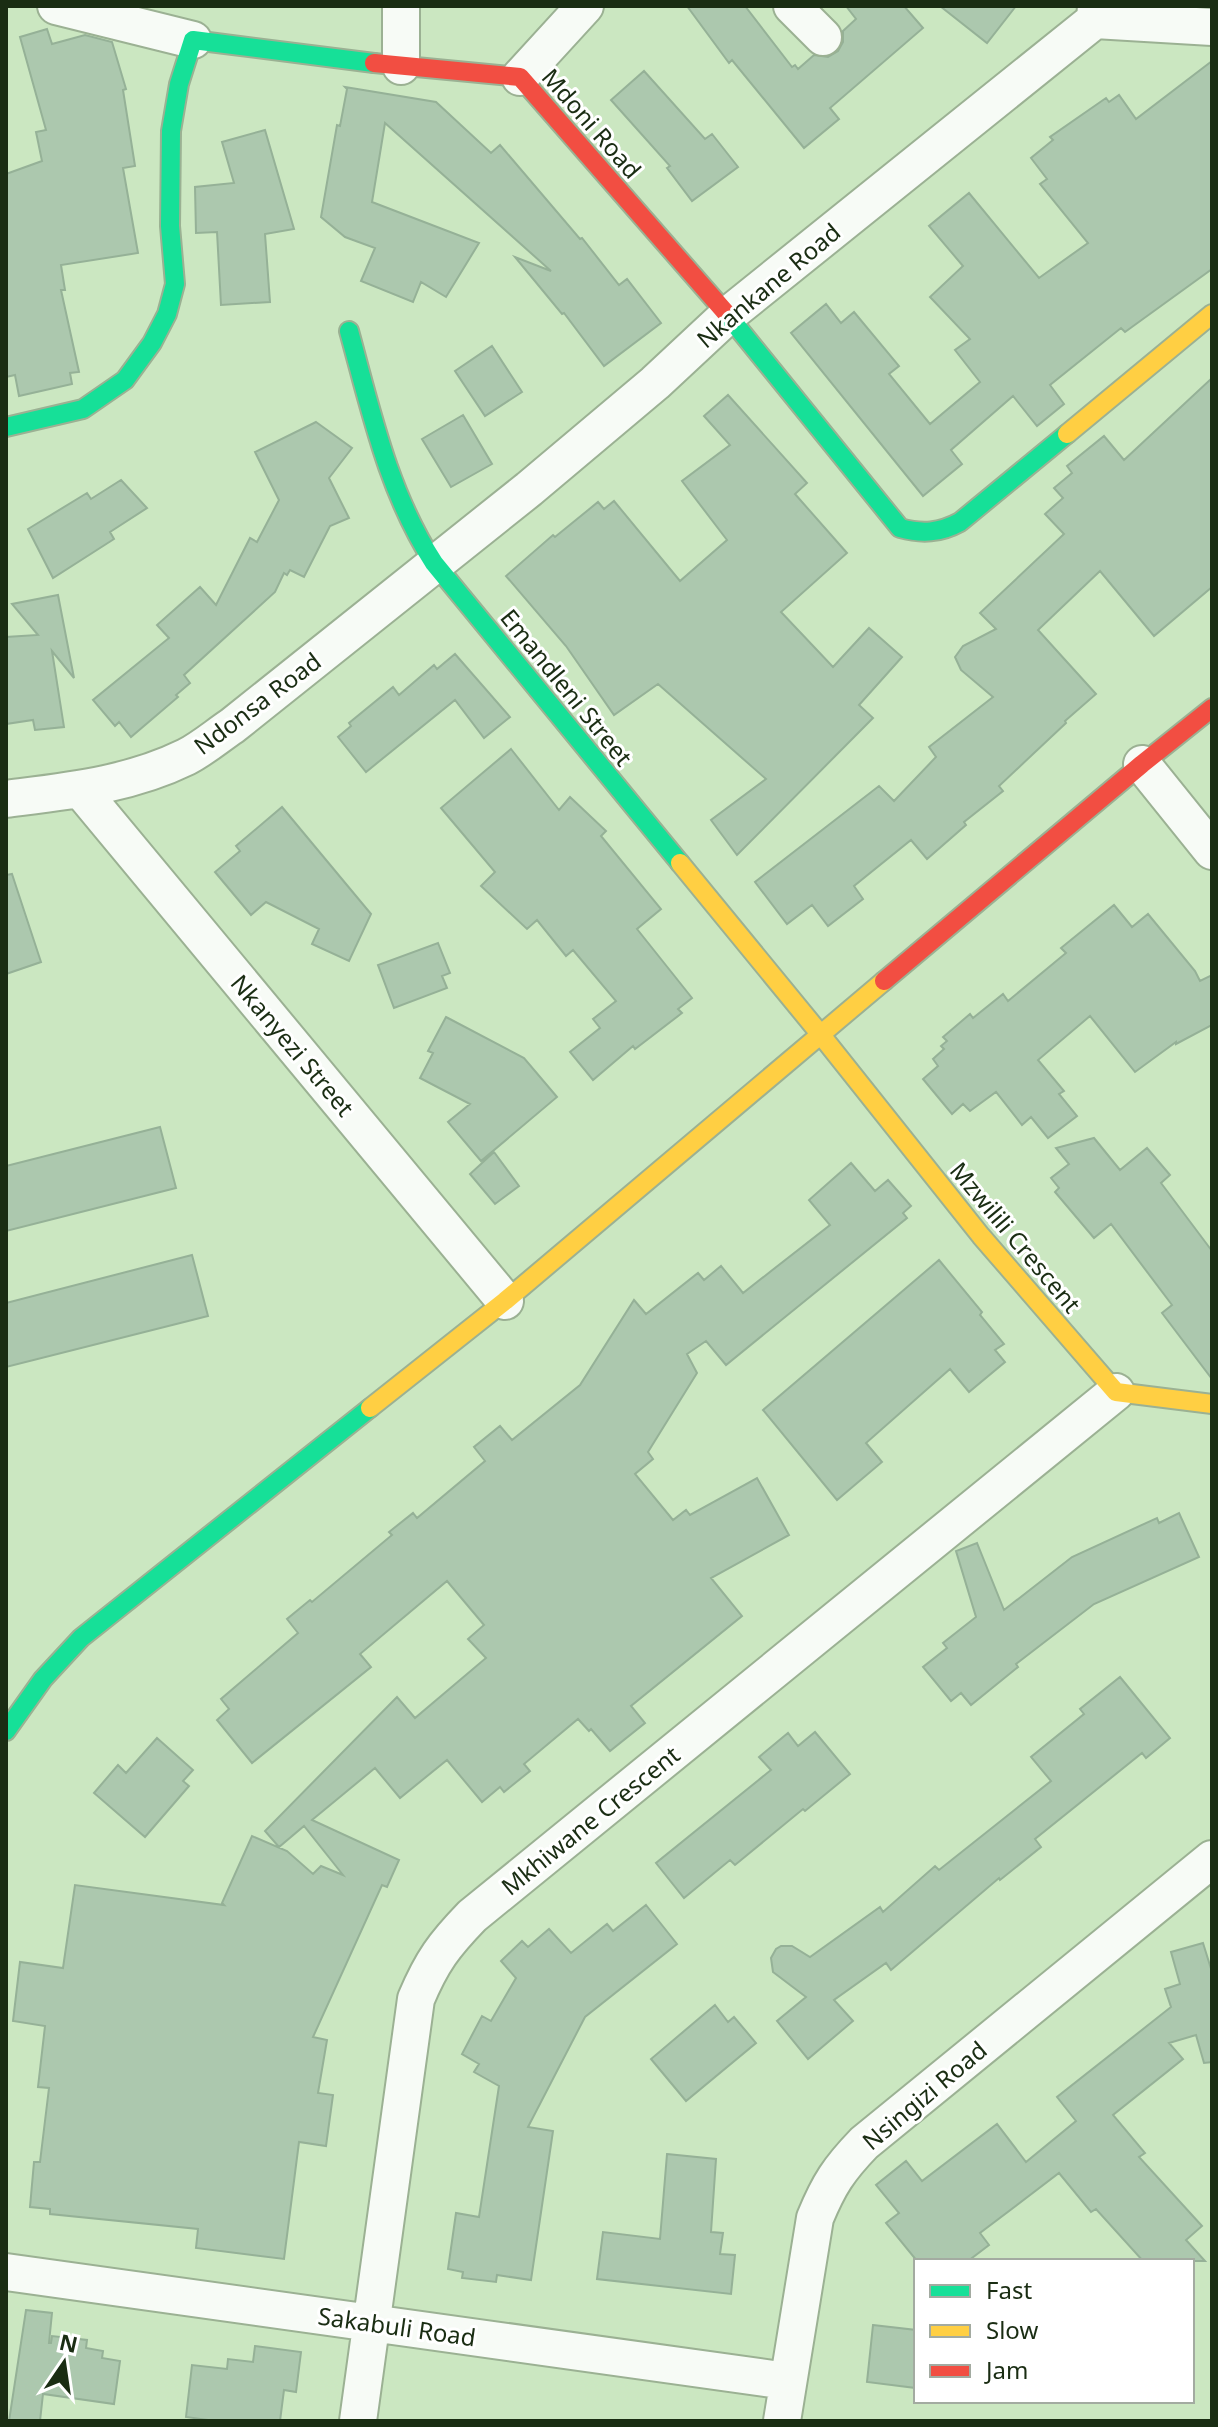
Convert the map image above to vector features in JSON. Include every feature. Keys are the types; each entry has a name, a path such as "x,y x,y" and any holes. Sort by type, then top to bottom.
{"street":[{"path":"6,427 83,409 125,380 152,343 167,314 175,284 170,226 171,131 179,84 193,40 56,6"},
{"path":"401,6 401,66"},
{"path":"520,77 585,6"},
{"path":"792,6 823,37"},
{"path":"1096,13 1212,27"},
{"name":"Nkankane Road","path":"434,563 594,436 728,315 1096,13"},
{"name":"Mdoni Road","path":"193,40 401,66 520,77 728,315 900,528 930,533 948,529 960,522 1212,314"},
{"name":"Emandleni Street","path":"349,331 385,461 418,541 821,1035"},
{"name":"Ndonsa Road","path":"6,799 80,789 135,777 188,756 232,726 434,563"},
{"path":"6,1731 43,1679 81,1638 505,1301 1212,708"},
{"path":"1142,764 1212,851"},
{"name":"Nkanyezi Street","path":"80,789 505,1301"},
{"name":"Mzwilili Crescent","path":"821,1035 981,1236 1116,1392"},
{"path":"1116,1392 1212,1404"},
{"name":"Mkhiwane Crescent","path":"358,2421 416,1999 431,1965 451,1938 484,1906 1116,1392"},
{"name":"Nsingizi Road","path":"782,2421 815,2218 827,2188 839,2169 864,2143 1212,1859"},
{"name":"Sakabuli Road","path":"6,2272 787,2381"}],"building":[{"path":"687,6 745,6 792,67 795,65 798,69 814,55 828,57 838,51 843,42 843,31 856,19 846,6 904,6 923,28 830,108 839,119 804,148 732,60 729,63"},
{"path":"940,6 1016,6 987,43"},
{"path":"47,29 52,44 85,35 112,42 126,89 123,90 135,166 123,168 138,253 61,265 65,290 61,290 79,372 70,373 72,384 19,396 15,375 6,377 6,174 42,161 36,132 46,130 20,37"},
{"path":"1212,61 1212,269 1125,332 1121,328 1050,385 1064,404 1037,426 1013,396 951,450 962,464 923,496 791,333 826,304 841,323 854,312 899,366 889,374 930,424 980,382 955,350 970,339 930,297 963,266 929,226 969,193 1039,278 1088,243 1040,184 1047,179 1031,158 1053,140 1050,137 1106,98 1109,102 1119,95 1136,119"},
{"path":"644,71 705,139 712,134 738,167 692,201 667,168 670,166 611,100"},
{"path":"345,87 436,102 491,153 500,145 619,285 627,279 661,323 604,366 564,313 515,257 551,271 385,123 372,202 479,243 446,297 421,282 413,302 361,281 375,248 345,237 321,217"},
{"path":"265,130 294,229 265,234 270,302 221,305 217,232 196,233 195,187 234,183 222,142"},
{"path":"492,346 522,392 485,416 455,371"},
{"path":"1212,378 1212,587 1154,636 1100,571 1038,630 1096,694 999,786 1003,791 964,822 966,825 927,859 911,840 854,886 863,899 828,926 812,905 787,924 755,882 879,786 894,801 936,757 929,747 993,697 961,670 955,657 963,646 996,629 980,613 1064,534 1045,514 1063,498 1054,488 1072,473 1067,466 1104,436 1124,460"},
{"path":"728,395 807,483 795,494 847,553 781,612 833,667 869,628 902,657 859,705 873,718 737,855 711,820 766,779 658,684 614,715 566,646 506,576 553,535 555,537 598,502 604,509 614,501 680,581 727,540 682,481 730,445 704,416"},
{"path":"463,415 492,464 451,487 422,439"},
{"path":"316,422 352,448 329,478 349,518 330,526 304,577 290,570 287,575 284,573 275,592 184,675 190,683 176,695 178,697 131,737 119,722 115,726 93,700 169,638 157,625 200,587 216,605 250,538 257,542 279,500 255,452"},
{"path":"121,480 147,508 110,532 114,539 53,578 28,529 87,493 91,499"},
{"path":"58,595 74,678 52,651 64,727 35,730 33,720 6,724 6,637 38,635 12,604"},
{"path":"455,654 510,717 484,738 455,700 366,772 338,737 351,726 349,723 393,687 399,695 434,665 437,669"},
{"path":"511,749 559,810 570,797 606,831 601,836 661,909 637,929 692,998 678,1009 682,1013 635,1049 633,1046 593,1080 570,1052 600,1028 593,1019 616,1001 573,950 566,956 537,920 527,929 481,886 495,872 441,808"},
{"path":"282,807 371,914 349,961 312,944 319,929 266,902 251,915 215,872 240,851 236,846"},
{"path":"12,874 41,962 6,974 6,875"},
{"path":"1114,905 1132,927 1148,914 1200,981 1212,975 1212,1025 1176,1042 1135,1072 1090,1016 1038,1060 1064,1091 1059,1094 1077,1116 1048,1138 1031,1117 1022,1125 996,1092 970,1111 963,1104 952,1114 923,1079 938,1066 933,1059 944,1049 941,1046 947,1041 943,1037 970,1014 973,1018 1003,994 1008,1001 1066,953 1061,948"},
{"path":"438,943 450,973 442,976 447,988 394,1008 378,965"},
{"path":"446,1017 524,1058 557,1097 481,1161 448,1122 470,1104 420,1078 433,1053 428,1051"},
{"path":"160,1127 176,1188 6,1231 6,1166"},
{"path":"1094,1138 1120,1170 1147,1148 1170,1175 1161,1183 1212,1251 1212,1379 1162,1313 1172,1305 1111,1224 1094,1238 1055,1192 1059,1188 1051,1178 1069,1164 1056,1148"},
{"path":"494,1152 519,1186 495,1204 470,1174"},
{"path":"851,1163 875,1191 888,1180 911,1206 903,1213 907,1218 726,1365 706,1341 687,1354 697,1373 648,1452 653,1459 635,1474 673,1520 686,1510 690,1515 757,1478 789,1535 711,1578 742,1616 631,1706 645,1723 610,1751 578,1719 524,1764 530,1771 504,1792 500,1787 482,1802 447,1760 400,1798 375,1768 312,1820 399,1860 387,1887 382,1885 313,2037 327,2040 318,2093 333,2095 326,2146 299,2142 284,2259 196,2248 198,2229 50,2214 50,2209 30,2207 34,2162 40,2162 49,2088 38,2087 45,2026 13,2021 20,1962 63,1968 75,1885 224,1905 222,1903 252,1836 287,1851 313,1874 321,1866 343,1875 304,1826 279,1847 265,1831 397,1697 415,1718 486,1658 468,1639 484,1625 447,1581 360,1654 371,1667 252,1763 217,1720 229,1709 221,1699 298,1633 287,1619 392,1535 389,1532 413,1513 417,1518 485,1461 474,1447 500,1426 512,1440 580,1385 634,1300 646,1314 698,1273 704,1280 721,1266 743,1293 830,1225 809,1200"},
{"path":"192,1255 208,1316 6,1367 6,1303"},
{"path":"939,1260 1004,1344 995,1350 1005,1362 969,1392 950,1369 866,1443 882,1462 837,1500 763,1410"},
{"path":"1179,1513 1199,1557 1094,1604 1016,1664 1018,1667 971,1705 961,1693 951,1701 923,1667 947,1648 943,1643 976,1617 956,1551 977,1543 1004,1610 1072,1557 1157,1518 1159,1523"},
{"path":"1120,1677 1170,1738 1146,1758 1142,1753 1035,1839 1041,1847 999,1878 891,1970 886,1963 834,2000 853,2021 808,2059 777,2021 806,1997 773,1972 771,1958 776,1949 792,1946 810,1957 880,1907 883,1912 935,1866 939,1870 1051,1781 1031,1757 1084,1714 1080,1709"},
{"path":"815,1732 850,1774 735,1865 730,1860 684,1898 656,1863 771,1770 759,1757 788,1733 798,1746"},
{"path":"157,1738 193,1770 183,1781 189,1786 145,1837 94,1793 118,1765 126,1773"},
{"path":"646,1905 677,1944 585,2017 528,2127 553,2131 531,2280 497,2275 496,2282 462,2278 463,2272 448,2269 456,2213 479,2217 499,2086 474,2072 479,2064 462,2054 482,2016 491,2021 516,1978 501,1961 522,1941 528,1947 549,1929 571,1953 607,1924 613,1931"},
{"path":"1203,1943 1212,1972 1212,2062 1204,2063 1196,2035 1169,2043 1183,2059 1113,2115 1145,2153 1139,2157 1202,2226 1186,2240 1205,2261 1141,2259 1096,2209 1091,2212 1059,2173 980,2233 989,2245 971,2259 915,2259 886,2223 899,2213 876,2185 906,2161 922,2181 997,2124 1026,2162 1076,2121 1057,2097 1171,2007 1165,1989 1180,1984 1171,1952"},
{"path":"715,2005 728,2022 734,2017 756,2043 686,2101 651,2059"},
{"path":"667,2154 716,2159 711,2232 723,2233 720,2254 735,2255 731,2294 597,2279 603,2232 660,2239"},
{"path":"26,2310 52,2313 49,2343 52,2336 87,2340 86,2348 103,2351 102,2358 120,2361 114,2404 43,2394 40,2421 9,2421"},
{"path":"873,2325 914,2330 914,2388 867,2382"},
{"path":"255,2346 301,2352 296,2392 284,2390 280,2421 215,2421 186,2417 192,2365 227,2369 228,2359 253,2362"}],"traffic: fast":[{"path":"6,427 83,409 125,380 152,343 167,314 175,284 170,226 171,131 179,84 193,40 374,63"},
{"path":"726,313 900,528 931,531 960,522 1067,434"},
{"path":"349,331 382,450 404,508 434,563 680,863"},
{"path":"6,1731 43,1679 81,1638 370,1408"}],"traffic: slow":[{"path":"1067,434 1212,314"},
{"path":"680,863 981,1236 1116,1392 1212,1404"},
{"path":"370,1408 505,1301 884,981"}],"traffic: jam":[{"path":"374,63 520,77 726,313"},
{"path":"884,981 1212,708"}]}
